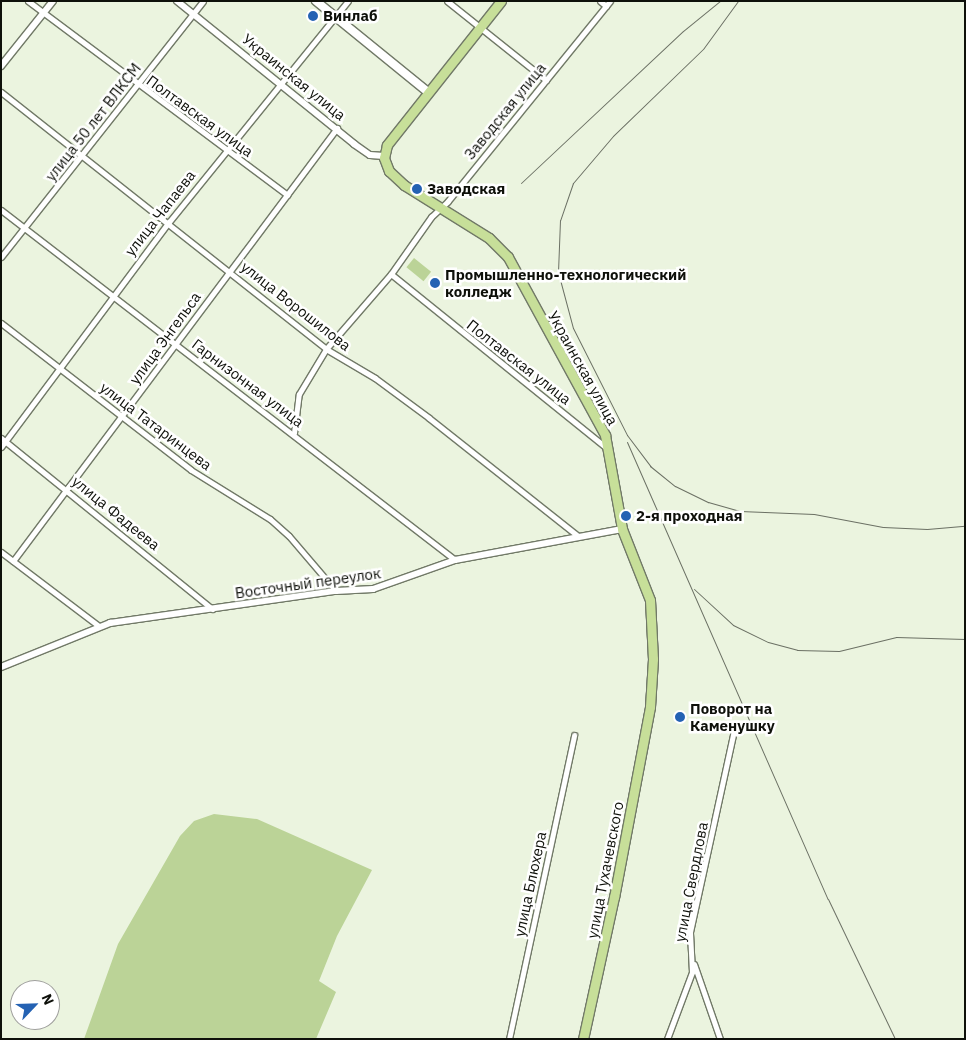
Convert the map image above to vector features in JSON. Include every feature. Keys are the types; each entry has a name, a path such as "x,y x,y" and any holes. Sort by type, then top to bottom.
{"main road":[{"path":"316,1 428,92"},
{"path":"384,156 387,145 501,1"},
{"name":"Украинская улица","path":"384,156 393,175 439,209 489,238 506,254 599,423 609,449 622,529 651,604 650,707"},
{"name":"улица Тухачевского","path":"583,1039 614,897 650,707"}],"street":[{"name":"Полтавская улица","path":"28,1 137,86 287,195"},
{"path":"1,66 54,1"},
{"name":"Украинская улица","path":"177,1 361,149 375,156 384,156"},
{"name":"улица 50 лет ВЛКСМ","path":"1,257 203,1"},
{"name":"улица Чапаева","path":"1,447 3,439 225,150 348,1"},
{"path":"447,1 546,80"},
{"path":"600,1 608,4"},
{"name":"Заводская улица","path":"294,433 299,394 326,349 391,274 439,209 608,4"},
{"name":"улица Ворошилова","path":"1,92 231,271 326,349 374,378 413,406 578,536"},
{"name":"улица Энгельса","path":"14,561 124,418 337,128"},
{"name":"Гарнизонная улица","path":"1,210 294,433 455,560"},
{"name":"Полтавская улица","path":"391,274 609,449"},
{"name":"улица Татаринцева","path":"1,323 191,470 275,524 336,591"},
{"name":"улица Фадеева","path":"3,439 213,609"},
{"name":"Восточный переулок","path":"1,667 99,626 336,591 373,589 455,560 622,529"},
{"path":"1,552 99,626"},
{"name":"улица Свердлова","path":"667,1039 693,962 689,949 690,932 735,726"},
{"name":"улица Блюхера","path":"509,1039 574,734"},
{"path":"693,962 720,1039"}],"green space":[{"path":"414,258 431,272 424,281 406,267"},
{"path":"214,814 257,819 372,870 337,936 319,981 336,992 316,1039 84,1039 118,944 180,836 194,821"}],"railway":[{"path":"521,183 683,31 720,1"},
{"path":"738,1 703,49 613,136 573,183 560,220 558,272 573,328 627,435 650,466 675,486 708,502 740,511 814,514 883,527 927,529 965,526"},
{"path":"627,442 828,899 895,1039"},
{"path":"694,589 733,625 768,642 797,650 839,651 896,637 965,639"}],"place":[{"name":"Винлаб","path":"313,16"},
{"name":"Заводская","path":"417,189"},
{"name":"Промышленно-технологический колледж","path":"435,283"},
{"name":"2-я проходная","path":"626,516"},
{"name":"Поворот на Каменушку","path":"680,717"}]}
